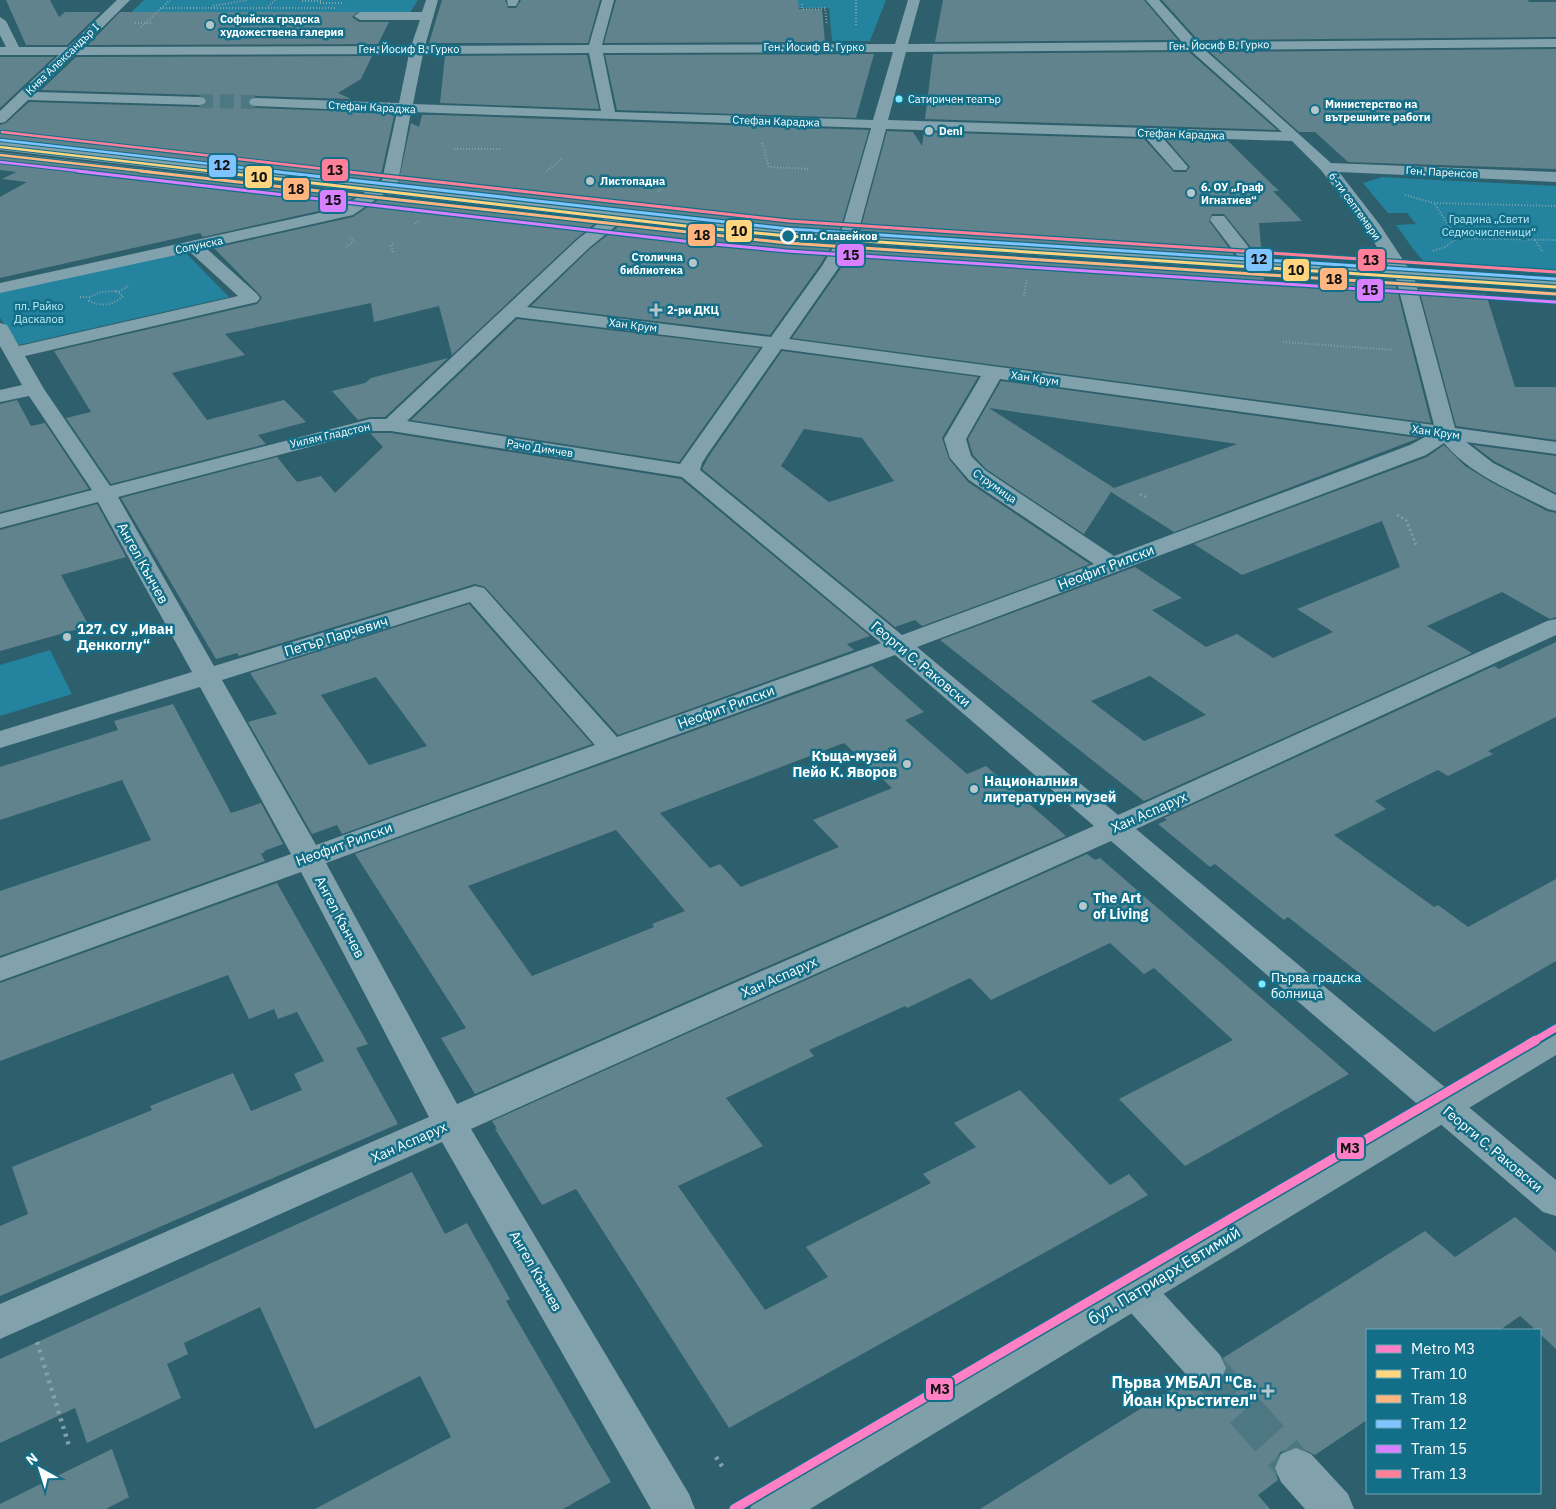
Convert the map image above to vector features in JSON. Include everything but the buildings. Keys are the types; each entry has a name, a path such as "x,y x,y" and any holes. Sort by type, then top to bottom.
{"main road":[{"name":"бул. Патриарх Евтимий","path":"793,1504 1136,1292 1556,1039"}],"street":[{"name":"Княз Александър I","path":"0,119 124,0"},
{"path":"384,185 417,49 432,0"},
{"path":"608,0 595,48 609,116"},
{"path":"689,472 691,463 697,454 830,267 847,238 881,124 914,0"},
{"name":"6-ти септември","path":"1152,0 1193,46 1327,167 1374,229 1404,275 1446,433 1463,452 1485,468 1556,504"},
{"path":"360,16 428,16"},
{"path":"0,21 6,50"},
{"path":"859,47 880,42 906,32"},
{"name":"Ген. Йосиф В. Гурко","path":"6,50 1193,46 1556,42"},
{"path":"25,96 199,101"},
{"name":"Стефан Караджа","path":"256,102 609,116 1296,137"},
{"path":"1150,133 1180,167"},
{"path":"0,145 384,185 740,230 1556,284"},
{"name":"Ген. Паренсов","path":"1327,167 1556,177"},
{"name":"Солунска","path":"0,288 347,212 384,185"},
{"name":"Уилям Гладстон","path":"0,521 350,429 370,425 391,425 584,243 618,216"},
{"path":"1218,220 1254,265"},
{"path":"8,341 251,298 194,246"},
{"name":"Хан Крум","path":"513,311 777,343 1556,448"},
{"name":"Ангел Кънчев","path":"8,341 34,389 104,494 308,857 450,1124 674,1509"},
{"name":"Струмица","path":"994,372 956,439 961,458 977,475 1112,565"},
{"path":"0,396 34,389"},
{"name":"Рачо Димчев","path":"391,425 689,472"},
{"name":"Неофит Рилски","path":"0,970 308,857 899,645 1418,450 1446,433"},
{"name":"Георги С. Раковски","path":"689,472 899,645 1556,1201"},
{"name":"Петър Парчевич","path":"0,740 475,593 612,748"},
{"name":"Хан Аспарух","path":"14,1316 1114,828 1556,626"},
{"path":"1136,1292 1206,1368"},
{"path":"1296,1468 1334,1509"}],"path":[{"path":"170,0 160,8 345,8"},
{"path":"203,8 247,0"},
{"path":"268,8 275,0"},
{"path":"856,0 856,25"},
{"path":"297,8 303,1 345,1"},
{"path":"317,8 321,1"},
{"path":"802,2 802,8 825,8 827,25"},
{"path":"761,139 769,167 810,169"},
{"path":"454,149 500,149"},
{"path":"548,172 563,158"},
{"path":"658,192 666,183"},
{"path":"1417,200 1434,203 1556,206"},
{"path":"1434,203 1457,238 1556,240"},
{"path":"415,224 420,220"},
{"path":"346,247 354,241 348,236"},
{"path":"1535,240 1542,251"},
{"path":"394,242 391,245 394,252"},
{"path":"1024,296 1027,278"},
{"path":"116,291 123,296 108,304 97,304 89,301 93,295 101,292 116,291"},
{"path":"1283,342 1426,352"},
{"path":"1140,494 1146,497"},
{"path":"1397,515 1406,520 1417,547"},
{"path":"14,1316 70,1449"},
{"path":"716,1458 724,1470"}],"green space":[{"path":"144,0 418,0 409,14 278,12 124,19"},
{"path":"757,0 886,0 870,41 832,41 829,8 757,8"},
{"name":"Градина „Свети Седмочисленици“","path":"1382,177 1556,186 1556,275 1520,272 1510,269 1426,264 1396,225 1416,224 1407,213 1388,213 1363,183"},
{"name":"пл. Райко Даскалов","path":"185,252 229,297 19,345 0,318 0,292"},
{"path":"50,650 72,694 0,716 0,665"}],"tunnel":[{"path":"199,101 256,102"},
{"path":"1206,1368 1296,1468"}],"metro line":[{"name":"M3","path":"734,1509 1556,1028"}],"tram line":[{"name":"13","path":"2,132 696,212 789,221 1556,272"},
{"name":"12","path":"1,140 695,220 789,229 1556,279"},
{"name":"10","path":"0,147 694,227 788,236 1556,287"},
{"name":"18","path":"0,155 693,234 787,243 1556,294"},
{"name":"15","path":"0,162 692,242 787,251 1555,302"}],"place":[{"name":"Софийска градска художествена галерия","path":"210,25"},
{"name":"Сатиричен театър","path":"899,99"},
{"name":"Министерство на вътрешните работи","path":"1315,110"},
{"name":"Deni","path":"929,131"},
{"name":"Листопадна","path":"590,181"},
{"name":"6. ОУ „Граф Игнатиев“","path":"1191,193"},
{"name":"пл. Славейков","path":"788,236"},
{"name":"Столична библиотека","path":"693,263"},
{"name":"2-ри ДКЦ","path":"656,310"},
{"name":"127. СУ „Иван Денкоглу“","path":"67,637"},
{"name":"Къща-музей Пейо К. Яворов","path":"907,764"},
{"name":"Националния литературен музей","path":"974,789"},
{"name":"The Art of Living","path":"1083,906"},
{"name":"Първа градска болница","path":"1262,984"},
{"name":"Първа УМБАЛ \"Св. Йоан Кръстител\"","path":"1268,1391"}]}
